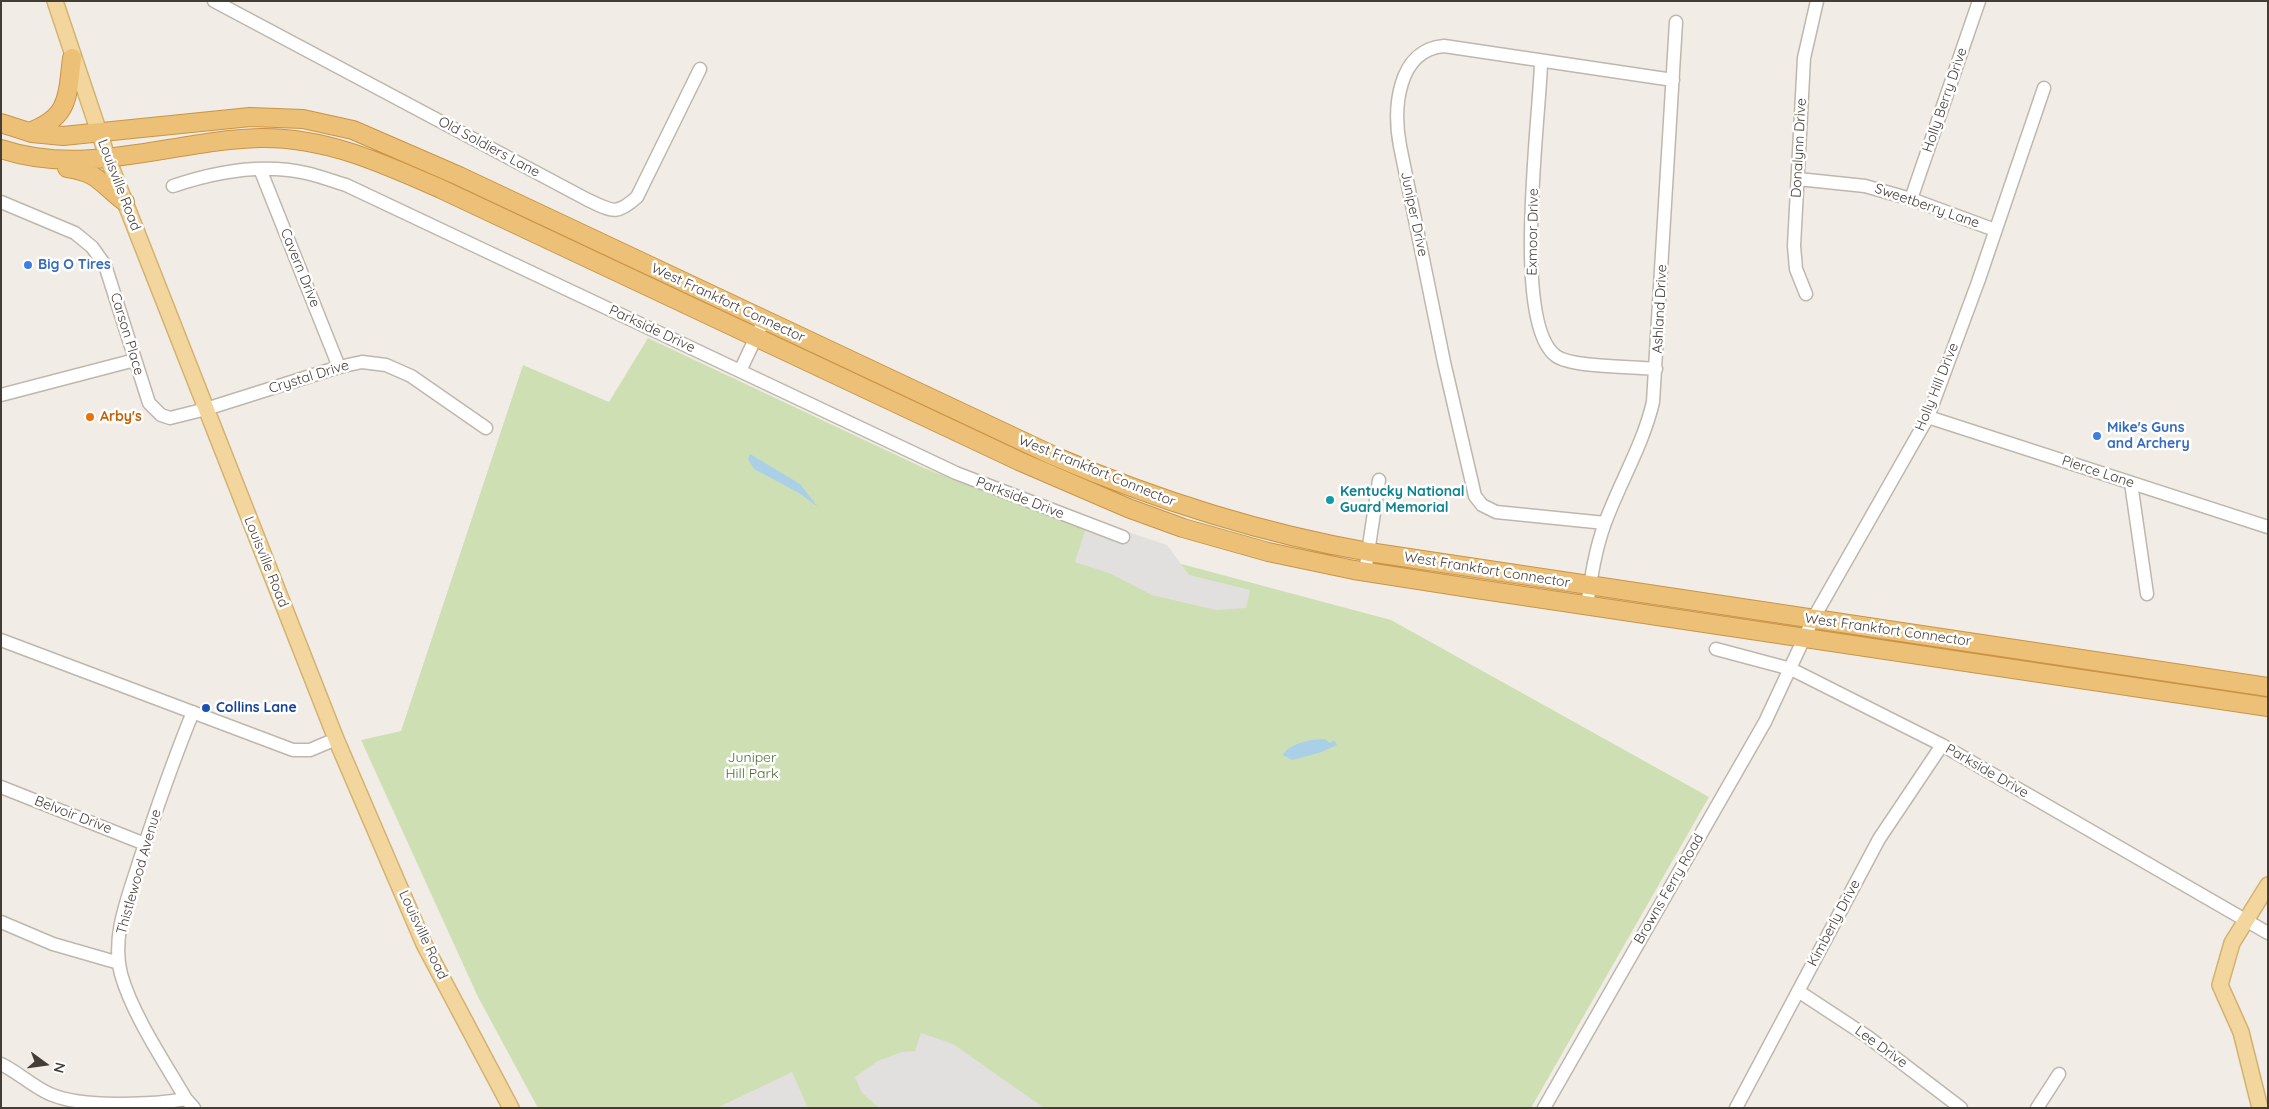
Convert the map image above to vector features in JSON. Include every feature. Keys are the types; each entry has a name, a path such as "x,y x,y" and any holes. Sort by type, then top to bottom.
{"highway":[{"path":"28,132 51,122 59,115 66,101 72,58"},
{"name":"West Frankfort Connector","path":"1,123 28,132 63,136 99,134 250,117 289,118 338,126 373,137 1054,456 1122,484 1233,521 1303,539 1369,552 2268,687"},
{"name":"West Frankfort Connector","path":"56,161 108,159 259,138 282,138 328,145 396,169 1046,474 1128,508 1240,544 1365,572 2268,707"},
{"path":"1,149 56,161 65,167 84,170 96,176 103,185 125,202"}],"main road":[{"name":"Louisville Road","path":"55,1 72,58 108,159 336,739 424,944 511,1108"},
{"path":"2260,1108 2242,1032 2220,985 2232,943 2245,919 2268,885"}],"street":[{"name":"Old Soldiers Lane","path":"214,1 612,211 622,210 638,197 700,69"},
{"name":"Donalynn Drive","path":"1806,294 1796,269 1794,256 1805,50 1817,1"},
{"name":"Holly Berry Drive","path":"1911,198 1979,1"},
{"name":"Ashland Drive","path":"1586,606 1605,523 1649,419 1656,369 1676,22"},
{"name":"Juniper Drive","path":"1605,523 1496,512 1482,505 1475,496 1444,362 1397,131 1396,116 1400,89 1413,63 1428,49 1444,46 1541,62 1673,80"},
{"name":"Exmoor Drive","path":"1541,62 1530,252 1534,296 1543,336 1551,351 1563,360 1656,369"},
{"name":"Holly Hill Drive","path":"1791,669 1813,618 1928,417 1978,282 2044,88"},
{"name":"Parkside Drive","path":"173,186 222,173 260,169 304,172 346,185 956,473 1123,537"},
{"name":"Cavern Drive","path":"260,169 340,366"},
{"name":"Sweetberry Lane","path":"1798,179 1865,186 1911,198 1995,230"},
{"name":"Carson Place","path":"1,202 64,228 92,247 109,276 149,402 161,416 170,418 206,409"},
{"path":"740,371 764,320"},
{"path":"1,395 136,360"},
{"name":"Crystal Drive","path":"206,409 340,366 374,362 399,369 486,428"},
{"name":"Pierce Lane","path":"1928,417 2268,526"},
{"path":"1365,572 1379,480"},
{"path":"2131,483 2147,594"},
{"path":"1,640 302,751 310,750 336,739"},
{"name":"Parkside Drive","path":"1716,649 1791,669 1942,745 2268,933"},
{"name":"Browns Ferry Road","path":"1544,1108 1715,811 1765,722 1791,669"},
{"name":"Thistlewood Avenue","path":"190,1103 134,1004 119,963 121,928 145,844 165,784 193,712"},
{"name":"Kimberly Drive","path":"1736,1108 1879,839 1942,745"},
{"name":"Belvoir Drive","path":"1,787 145,844"},
{"path":"1,922 53,944 119,963"},
{"name":"Lee Drive","path":"1798,990 1868,1037 1960,1108"},
{"path":"1,1064 49,1094 65,1099 155,1104 190,1103"},
{"path":"2036,1108 2059,1074"}],"green space":[{"name":"Juniper Hill Park","path":"648,338 924,468 1159,558 1391,620 1709,797 1531,1108 538,1108 478,997 361,740 401,731 523,365 609,402"}],"shaded area":[{"path":"1089,519 1167,545 1189,575 1250,590 1246,608 1216,610 1152,595 1109,573 1075,562"},
{"path":"921,1033 953,1044 1044,1108 880,1108 862,1093 855,1077 878,1061 902,1052 915,1051"},
{"path":"792,1072 807,1106 804,1108 717,1108"}],"water":[{"path":"750,454 800,484 818,507 799,493 754,469 748,459"},
{"path":"1325,739 1330,743 1334,740 1337,745 1319,753 1292,760 1283,755 1290,747 1295,745"}],"place":[{"name":"Big O Tires","path":"28,265"},
{"name":"Arby's","path":"90,417"},
{"name":"Mike's Guns and Archery","path":"2097,436"},
{"name":"Kentucky National Guard Memorial","path":"1330,500"},
{"name":"Collins Lane","path":"206,708"}]}
